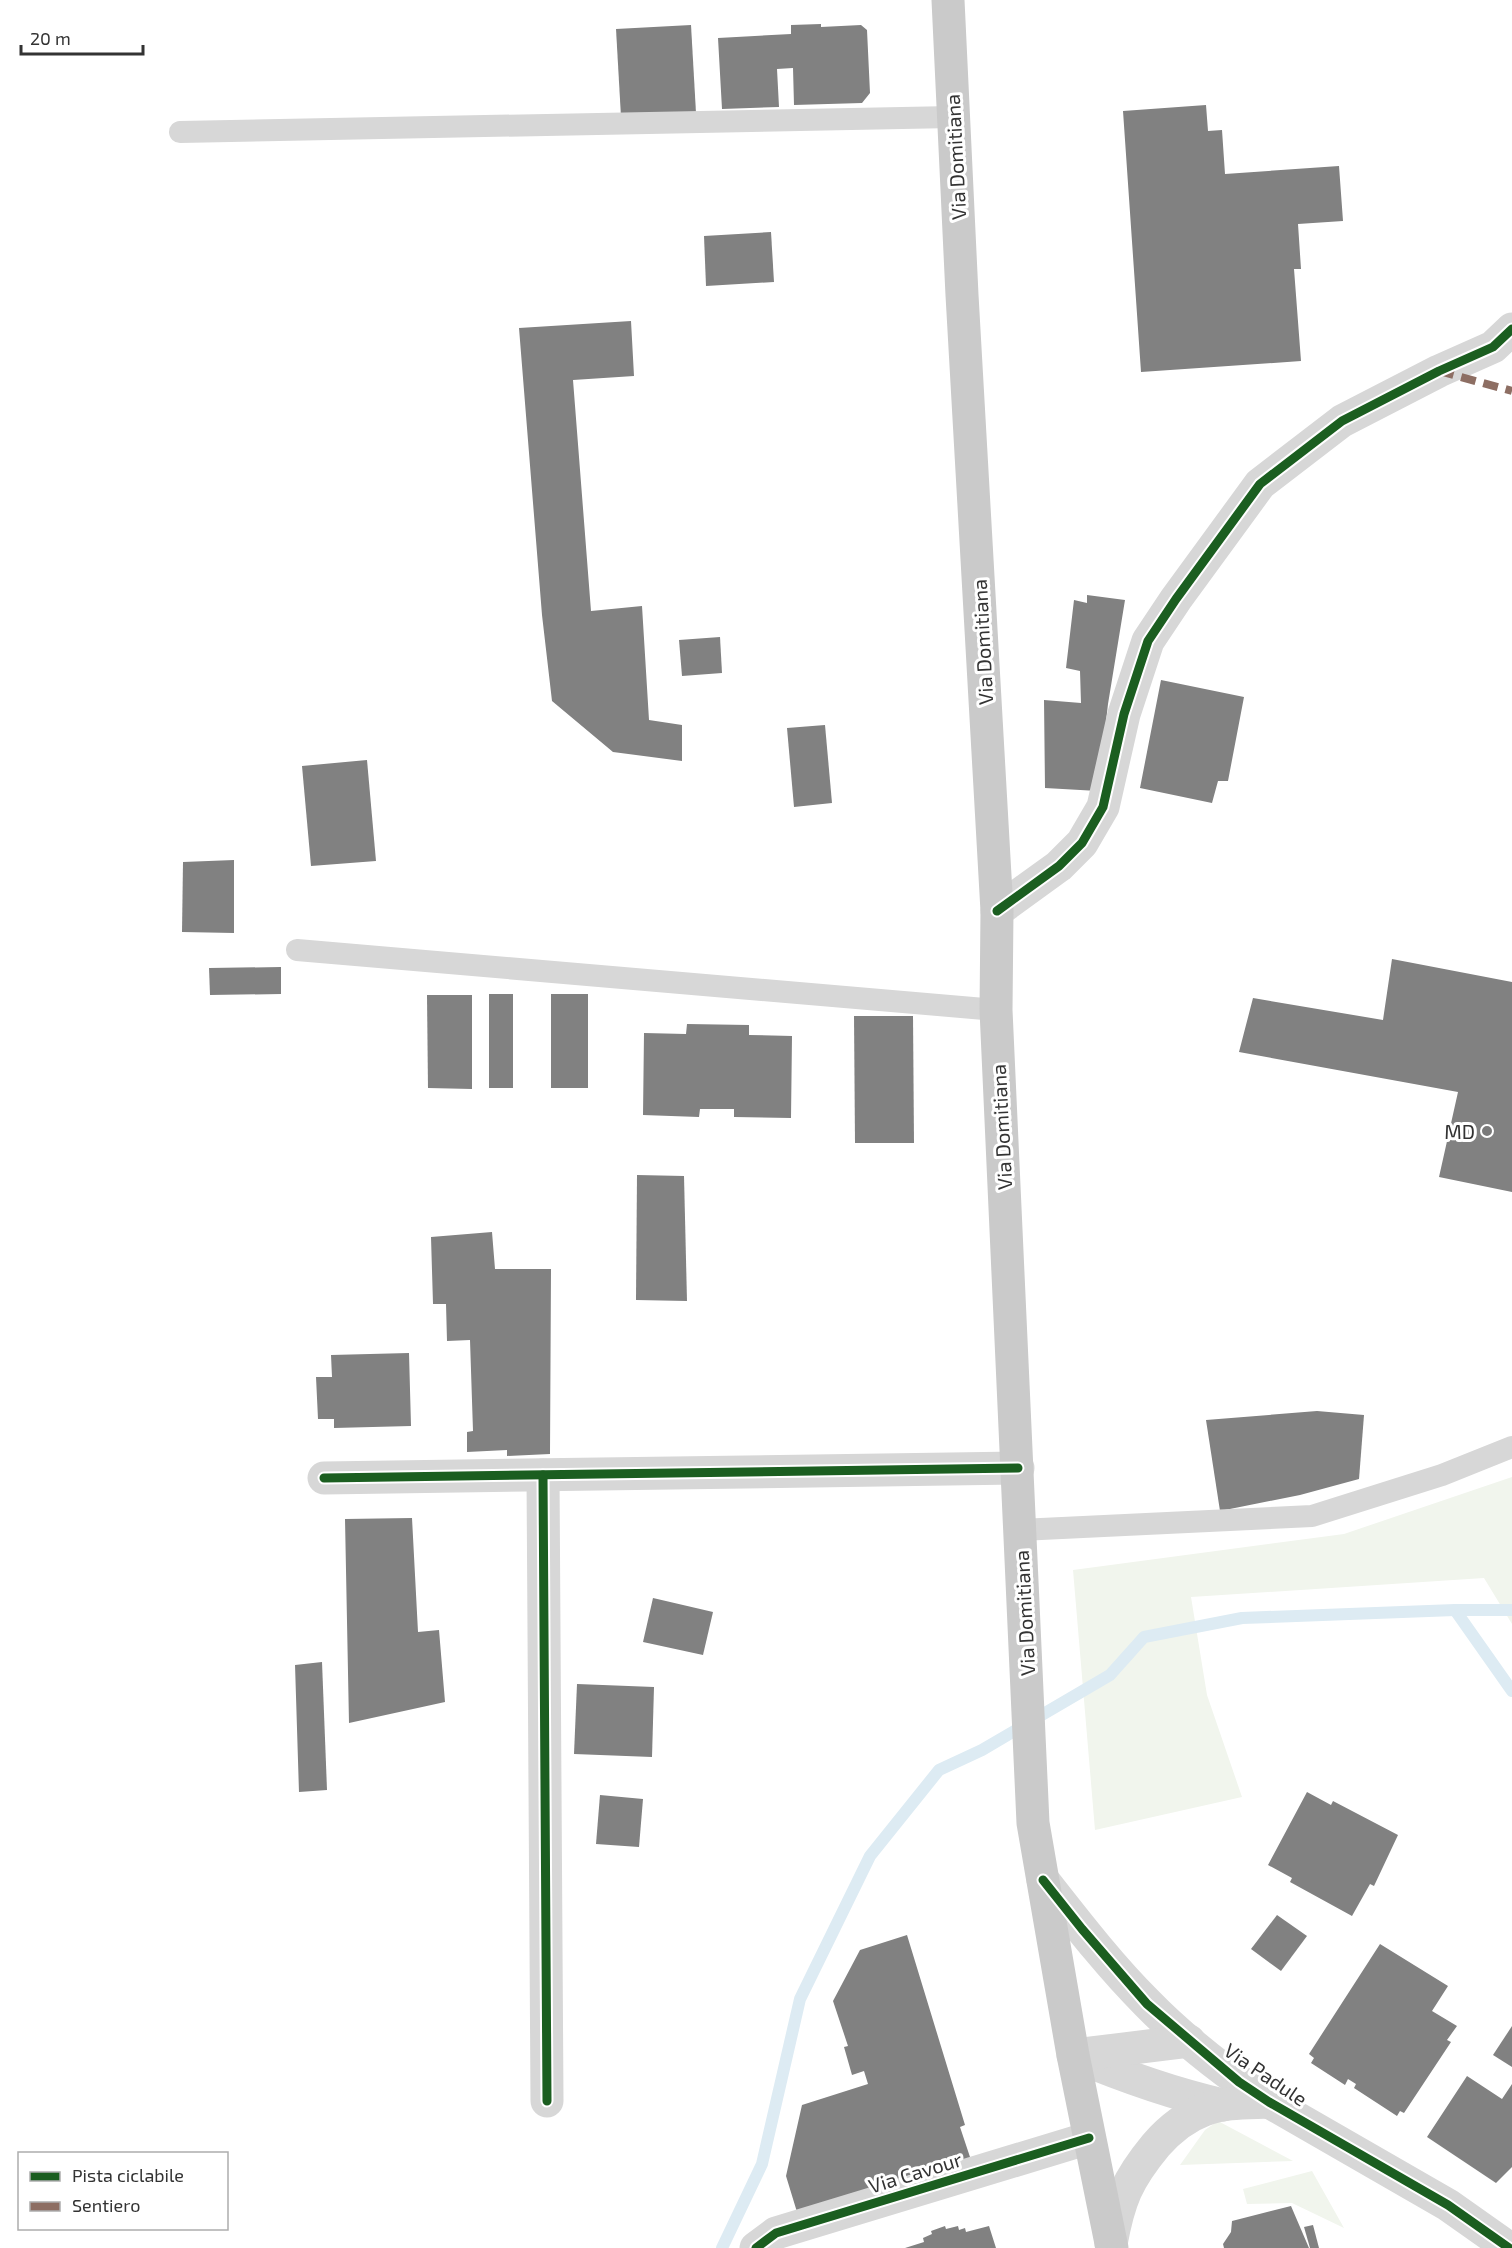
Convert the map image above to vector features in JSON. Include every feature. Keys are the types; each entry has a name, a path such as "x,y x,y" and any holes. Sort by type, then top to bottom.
{"main road":[{"name":"Via Domitiana","path":"948,0 997,912 996,1010 1033,1823 1072,2055 1110,2247"}],"street":[{"path":"997,912 1059,866 1082,843 1103,807 1124,714 1148,641 1260,484 1342,421 1439,371 1493,347 1512,329"},
{"path":"324,1478 1018,1468"},
{"path":"543,1475 547,2101"},
{"name":"Via Padule","path":"1043,1880 1147,2004 1239,2082 1269,2102 1448,2205 1509,2248"},
{"path":"1072,2055 1190,2041"},
{"name":"Via Padule","path":"1072,2055 1136,2081 1181,2096 1223,2105"},
{"name":"Via Padule","path":"1110,2247 1122,2198 1141,2162 1178,2124 1206,2109 1223,2105 1269,2102"},
{"name":"Via Cavour","path":"756,2248 776,2233 1089,2138"}],"lane":[{"path":"180,132 953,117"},
{"path":"297,950 996,1010"},
{"path":"1020,1530 1312,1516 1442,1475 1512,1447"}],"shaded area":[{"path":"1512,1477 1512,1624 1484,1578 1191,1597 1207,1695 1242,1797 1095,1830 1073,1570 1344,1534"},
{"path":"1218,2121 1293,2161 1180,2165 1205,2130"},
{"path":"1312,2171 1344,2228 1292,2203 1247,2204 1243,2189"}],"building":[{"path":"821,24 821,27 861,25 867,30 870,93 862,103 794,105 793,68 777,69 779,107 722,109 718,38 791,34 791,25"},
{"path":"691,25 696,113 621,117 616,29"},
{"path":"1206,105 1208,131 1222,130 1225,174 1339,166 1343,221 1298,224 1301,269 1294,269 1301,361 1141,372 1123,111"},
{"path":"771,232 774,282 706,286 704,236"},
{"path":"631,321 634,376 573,380 591,611 642,606 649,720 682,725 682,761 613,752 552,701 542,615 519,328"},
{"path":"1087,595 1125,600 1108,704 1098,791 1045,788 1044,700 1081,703 1080,671 1066,668 1074,600 1087,603"},
{"path":"720,637 722,673 682,676 679,640"},
{"path":"1161,680 1244,697 1228,781 1218,781 1212,803 1140,788"},
{"path":"825,725 832,803 794,807 787,728"},
{"path":"367,760 376,861 311,866 302,766"},
{"path":"234,860 234,933 182,932 183,862"},
{"path":"1392,959 1512,982 1512,1192 1439,1177 1458,1092 1239,1052 1253,998 1383,1020"},
{"path":"281,967 281,994 210,995 209,968"},
{"path":"489,994 513,994 513,1088 489,1088"},
{"path":"551,994 588,994 588,1088 551,1088"},
{"path":"427,995 472,995 472,1089 428,1088"},
{"path":"854,1016 913,1016 914,1143 855,1143"},
{"path":"687,1024 749,1025 749,1035 792,1036 791,1118 734,1117 734,1109 700,1109 699,1117 643,1115 644,1033 686,1034"},
{"path":"637,1175 684,1176 687,1301 636,1300"},
{"path":"492,1232 495,1269 551,1269 550,1454 507,1456 507,1450 467,1452 467,1432 473,1431 470,1340 447,1341 446,1304 433,1304 431,1237"},
{"path":"409,1353 411,1426 334,1428 334,1419 318,1419 316,1377 332,1377 331,1355"},
{"path":"1317,1411 1364,1415 1359,1479 1300,1495 1220,1511 1206,1420"},
{"path":"412,1518 418,1632 439,1630 445,1702 349,1723 345,1519"},
{"path":"653,1598 713,1612 703,1655 643,1642"},
{"path":"322,1662 327,1790 299,1792 295,1665"},
{"path":"577,1684 654,1687 652,1757 574,1754"},
{"path":"1307,1792 1331,1805 1333,1801 1398,1835 1374,1886 1370,1884 1352,1916 1290,1882 1292,1878 1268,1865"},
{"path":"600,1795 643,1799 639,1847 596,1844"},
{"path":"1277,1915 1307,1936 1281,1971 1251,1949"},
{"path":"907,1935 965,2125 960,2127 971,2160 927,2173 925,2170 797,2212 786,2176 802,2105 868,2084 864,2071 852,2075 844,2047 848,2046 833,2001 860,1950"},
{"path":"1380,1944 1448,1986 1432,2011 1457,2026 1447,2040 1451,2042 1404,2113 1400,2111 1397,2116 1354,2088 1356,2084 1348,2079 1345,2085 1311,2063 1314,2058 1309,2054"},
{"path":"1512,2026 1512,2067 1493,2055"},
{"path":"1467,2076 1502,2099 1512,2084 1512,2167 1496,2183 1427,2137"},
{"path":"1291,2206 1309,2248 1224,2248 1223,2244 1231,2232 1232,2221"},
{"path":"1313,2225 1319,2248 1310,2248 1304,2227"},
{"path":"945,2226 946,2229 958,2226 959,2230 965,2228 966,2232 989,2226 996,2248 905,2248 924,2242 923,2238 932,2234 931,2231"}],"waterway":[{"path":"1455,1610 1512,1691"},
{"path":"722,2248 762,2164 800,1999 870,1856 939,1770 982,1750 1110,1675 1144,1637 1242,1618 1512,1610"}],"marked path":[{"path":"1439,371 1512,391"}],"cycle path":[{"path":"997,911 1059,866 1082,843 1103,807 1124,714 1148,641 1260,484 1342,421 1439,371 1493,347 1512,329"},
{"path":"324,1478 1018,1468"},
{"path":"543,1475 547,2101"},
{"path":"1043,1880 1147,2004 1239,2082 1269,2102 1448,2205 1509,2248"},
{"path":"756,2248 776,2233 1089,2138"}],"place":[{"name":"MD","path":"1487,1131"}]}
